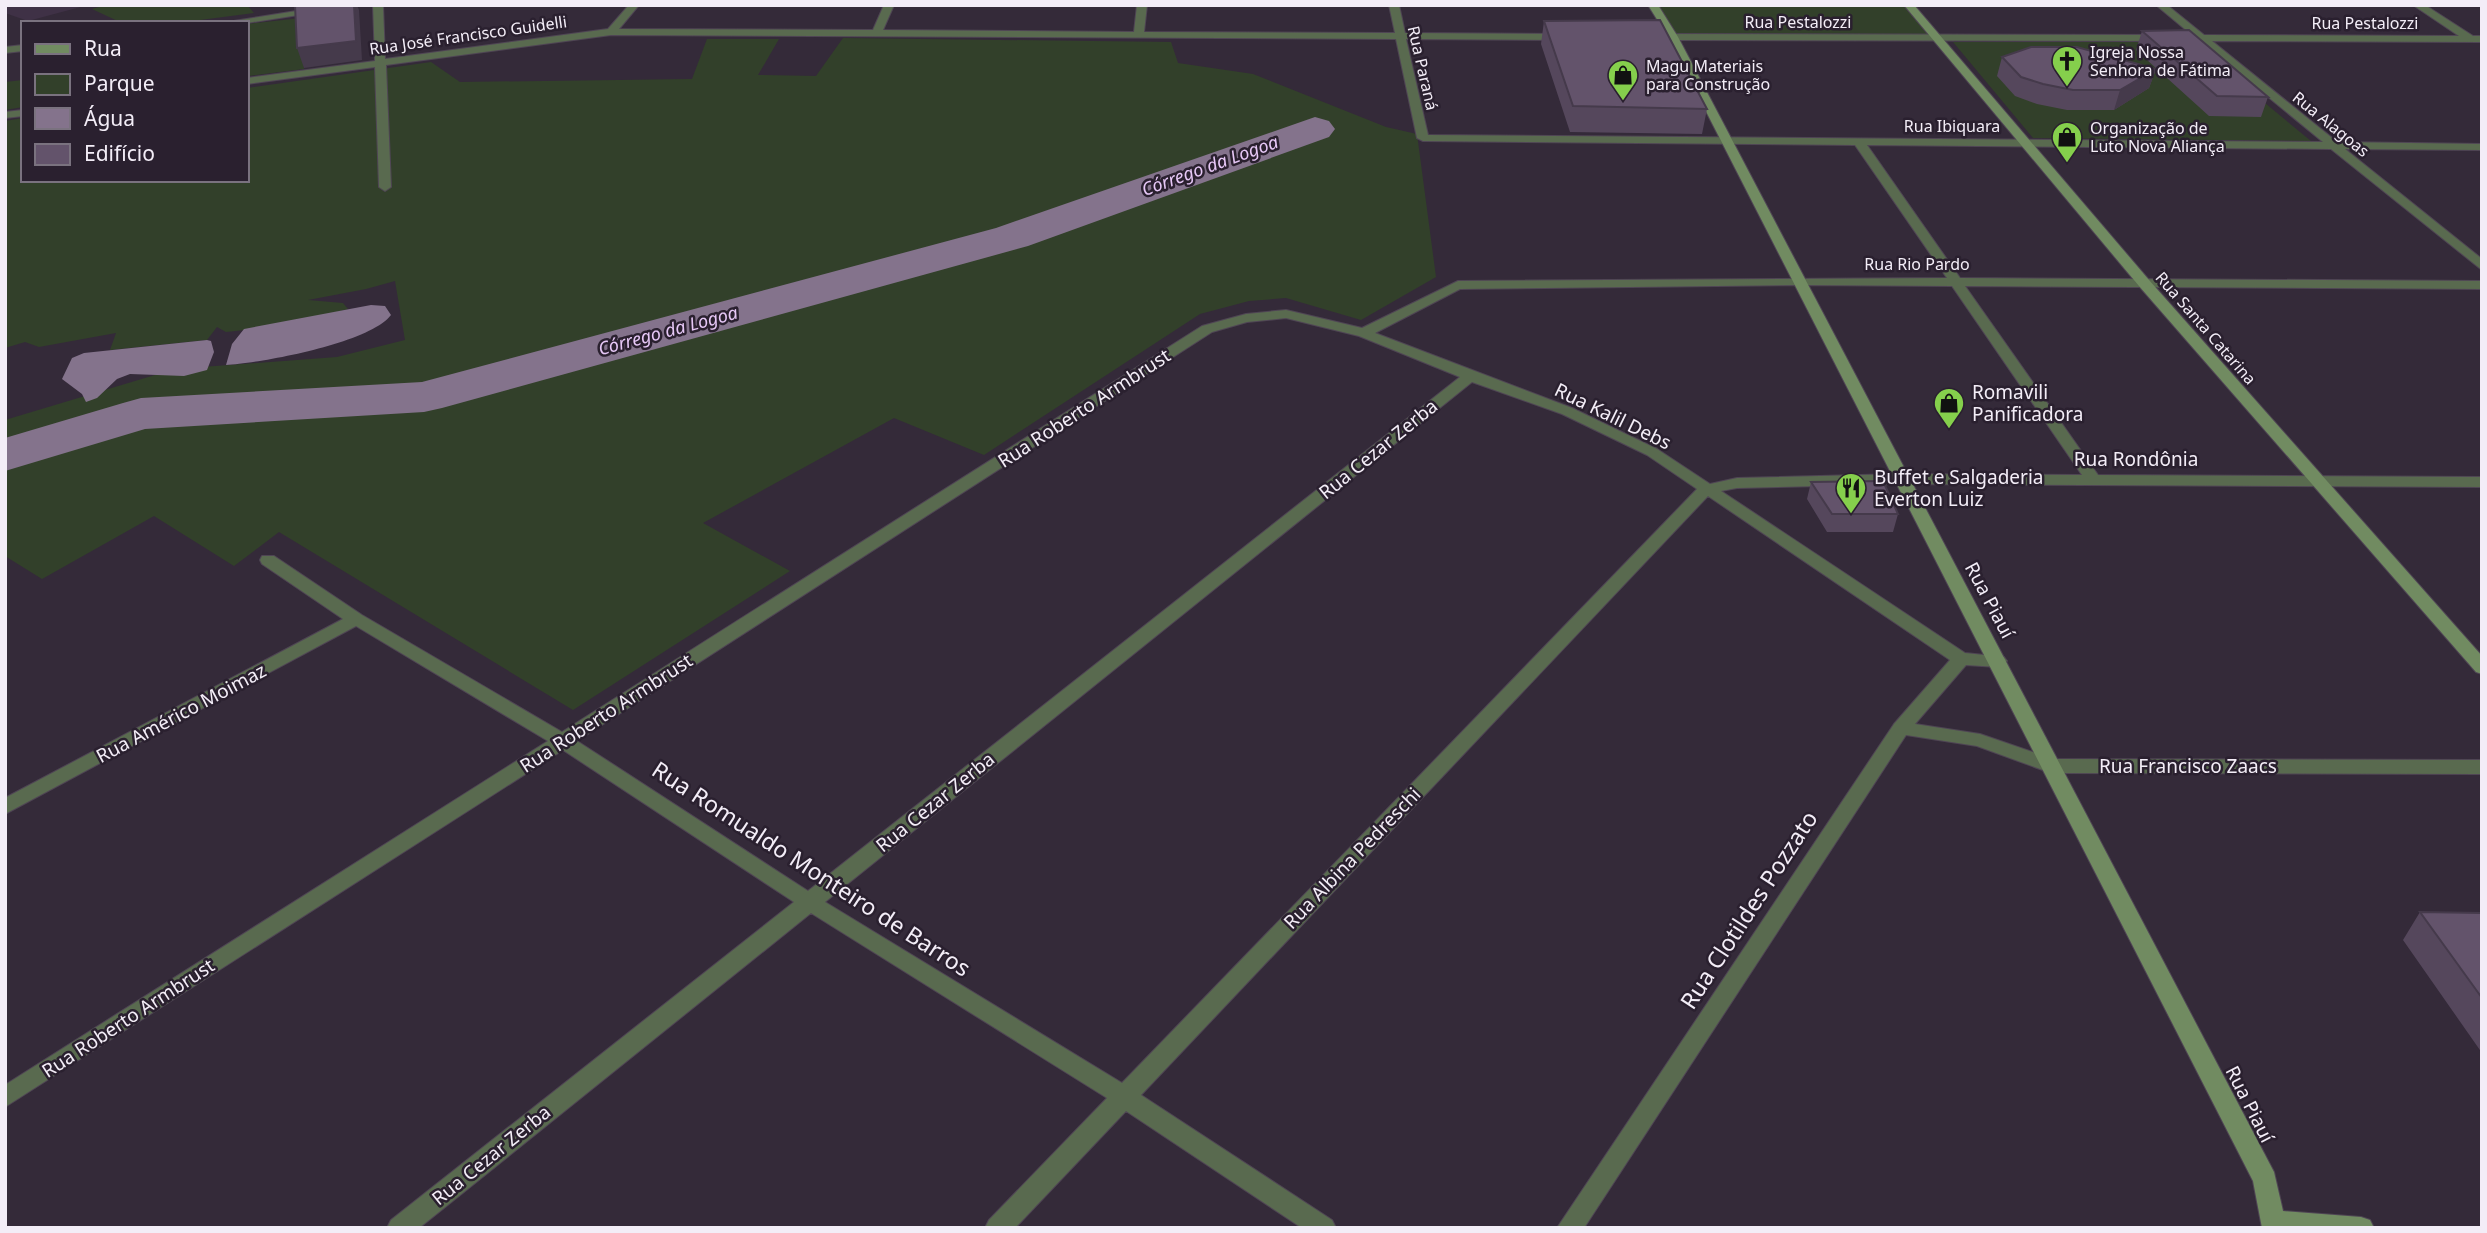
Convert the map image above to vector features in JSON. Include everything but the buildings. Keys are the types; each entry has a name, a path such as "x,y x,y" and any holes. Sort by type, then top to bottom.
{"main road":[{"name":"Rua Piauí","path":"1653,5 1673,37 2265,1180 2268,1224"},
{"name":"Rua Santa Catarina","path":"1909,5 2144,283 2482,668"},
{"path":"2268,1224 2361,1228"}],"street":[{"path":"241,21 357,5"},
{"path":"378,5 385,187"},
{"path":"611,32 634,5"},
{"path":"876,34 889,5"},
{"path":"1142,5 1139,35 1577,37"},
{"name":"Rua Paraná","path":"1394,5 1423,138"},
{"name":"Rua Alagoas","path":"2161,5 2482,266"},
{"path":"2418,5 2476,39 2482,46"},
{"name":"Rua José Francisco Guidelli","path":"248,81 611,32 1139,35"},
{"name":"Rua Pestalozzi","path":"1646,37 2476,39"},
{"name":"Rua Ibiquara","path":"1423,138 2482,147"},
{"path":"1859,142 2093,480"},
{"name":"Rua Rio Pardo","path":"1364,333 1458,285 1799,281 2482,285"},
{"name":"Rua Kalil Debs","path":"1207,329 1246,317 1286,314 1364,333 1469,376 1567,411 1652,452 1961,659"},
{"name":"Rua Roberto Armbrust","path":"5,1097 1207,329"},
{"name":"Rua Cezar Zerba","path":"400,1228 1469,376"},
{"name":"Rua Rondônia","path":"1706,488 1737,483 1902,480 2482,482"},
{"name":"Rua Albina Pedreschi","path":"998,1228 1706,488"},
{"name":"Rua Romualdo Monteiro de Barros","path":"268,560 356,619 563,741 809,902 1124,1096 1323,1228"},
{"name":"Rua Américo Moimaz","path":"5,807 356,619"},
{"path":"1961,659 1998,661"},
{"name":"Rua Clotildes Pozzato","path":"1570,1228 1901,728 1961,659"},
{"name":"Rua Francisco Zaacs","path":"1901,728 1980,740 2051,766 2482,767"}],"shaded area":[{"path":"5,5 88,5 28,21 5,13"}],"green space":[{"path":"106,5 247,5 254,13 192,21 118,21 92,9"},
{"path":"1653,5 1909,5 1938,38 1673,37"},
{"path":"301,18 304,69 248,76 248,24"},
{"path":"843,38 1171,42 1178,63 1253,74 1386,127 1417,134 1436,277 1361,320 1286,298 1249,301 1200,314 984,455 894,418 703,523 790,571 573,710 279,532 234,566 154,516 42,579 5,556 5,420 175,369 337,357 405,340 395,281 308,300 343,303 348,309 298,324 226,332 217,327 207,340 110,350 116,333 39,347 25,342 5,348 5,121 21,118 21,182 248,182 248,88 431,62 460,82 692,79 707,39 779,39 758,75 816,76"},
{"path":"1953,42 2191,42 2311,141 2033,138"},
{"path":"21,80 21,107 5,110 5,82"}],"water":[{"path":"371,305 385,306 391,315 361,334 339,343 288,356 226,365 232,344 244,329"},
{"path":"211,341 214,352 207,370 184,376 130,374 117,379 97,398 86,402 82,394 62,379 72,358 84,353"}],"waterway":[{"name":"Córrego da Logoa","path":"5,455 141,414 424,397 1012,237 1315,129"}],"place":[{"name":"Igreja Nossa Senhora de Fátima","path":"2067,88"},
{"name":"Magu Materiais para Construção","path":"1623,102"},
{"name":"Organização de Luto Nova Aliança","path":"2067,164"},
{"name":"Romavili Panificadora","path":"1949,430"},
{"name":"Buffet e Salgaderia Everton Luiz","path":"1851,515"}]}
